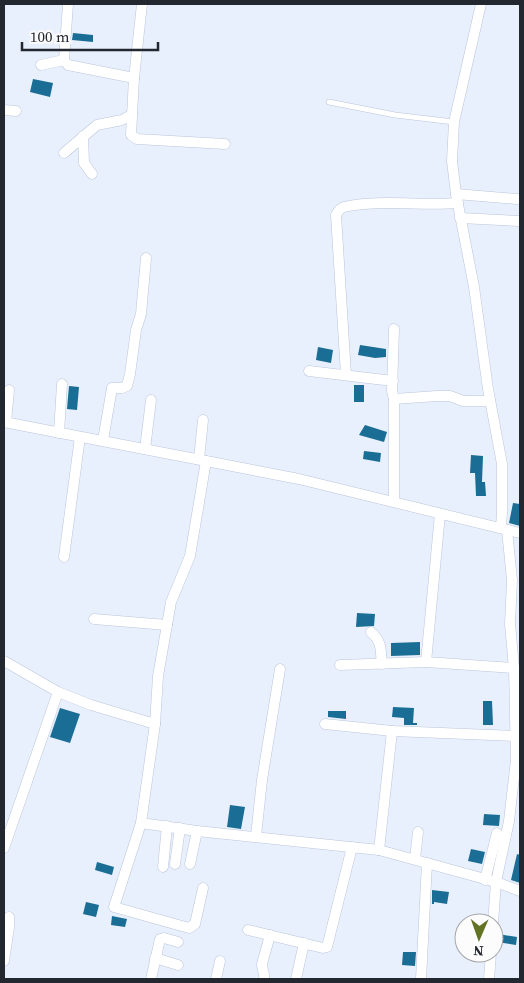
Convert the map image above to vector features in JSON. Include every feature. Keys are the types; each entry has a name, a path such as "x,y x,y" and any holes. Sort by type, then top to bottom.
{"street":[{"path":"68,4 64,60 68,65 134,78"},
{"path":"142,4 134,78 131,135 137,140 225,144"},
{"path":"481,4 454,122 452,161 460,218 474,287 490,401 502,464 504,529 516,602 510,624 518,751 509,821 490,881"},
{"path":"41,65 64,60"},
{"path":"4,110 16,111"},
{"path":"64,153 97,124 122,120 131,115"},
{"path":"83,136 84,163 92,174"},
{"path":"346,375 336,214 338,210 342,207 366,204 432,205 457,199 517,199"},
{"path":"460,218 520,221"},
{"path":"103,440 112,388 127,386 130,374 136,330 141,314 146,258"},
{"path":"394,329 394,501"},
{"path":"310,370 393,381"},
{"path":"59,433 62,384"},
{"path":"9,390 5,422 299,479 520,533"},
{"path":"394,399 450,396 463,400 490,401"},
{"path":"145,449 150,400"},
{"path":"203,420 203,460 190,556 171,602 158,676 155,724 142,823 114,907 190,928 195,924 203,888"},
{"path":"64,557 80,437"},
{"path":"426,662 440,514"},
{"path":"94,619 167,625"},
{"path":"371,632 381,645 382,664"},
{"path":"4,661 58,692 91,705 155,724"},
{"path":"340,665 426,662 514,668"},
{"path":"256,836 262,780 280,669"},
{"path":"4,848 58,692"},
{"path":"325,724 392,731 516,736"},
{"path":"380,850 392,731"},
{"path":"142,823 197,831 380,850 520,891"},
{"path":"163,867 166,826"},
{"path":"175,864 180,828"},
{"path":"190,864 197,831"},
{"path":"415,859 418,832"},
{"path":"492,913 490,881 497,833"},
{"path":"248,930 322,948 328,946 352,847"},
{"path":"421,979 427,863"},
{"path":"4,962 10,928 9,917"},
{"path":"264,979 265,973 262,969 262,964 270,935"},
{"path":"151,979 160,939 164,938 178,942"},
{"path":"296,979 304,943"},
{"path":"155,958 178,966"},
{"path":"216,979 220,961"},
{"path":"489,979 490,963"}],"lane":[{"path":"329,102 395,115 454,122"}],"building":[{"path":"73,33 93,35 93,42 72,40"},
{"path":"33,79 53,83 50,97 30,92"},
{"path":"360,345 386,349 386,357 375,358 358,355"},
{"path":"318,347 333,350 331,363 316,360"},
{"path":"354,385 364,385 364,402 354,402"},
{"path":"69,386 79,387 77,410 67,409"},
{"path":"365,425 387,432 384,442 359,435"},
{"path":"364,451 381,453 380,462 363,459"},
{"path":"471,455 483,456 482,482 485,482 486,496 476,496 475,473 470,473"},
{"path":"513,503 520,504 520,526 509,523"},
{"path":"357,613 375,614 374,626 356,627"},
{"path":"420,642 420,655 391,656 391,643"},
{"path":"483,701 492,701 493,725 483,725"},
{"path":"393,707 414,708 413,723 417,723 417,725 404,725 404,718 392,717"},
{"path":"60,708 80,714 70,743 50,737"},
{"path":"328,711 346,711 346,719 328,717"},
{"path":"230,805 245,807 241,829 227,827"},
{"path":"484,814 500,815 499,826 483,825"},
{"path":"471,849 485,852 482,864 468,861"},
{"path":"517,854 520,855 520,883 511,880"},
{"path":"97,862 114,867 112,875 95,870"},
{"path":"432,890 449,892 447,904 434,902 432,904"},
{"path":"86,902 99,905 96,917 83,914"},
{"path":"112,916 127,919 125,927 111,925"},
{"path":"504,935 517,937 516,945 504,943"},
{"path":"403,952 416,952 415,966 402,965"}]}
